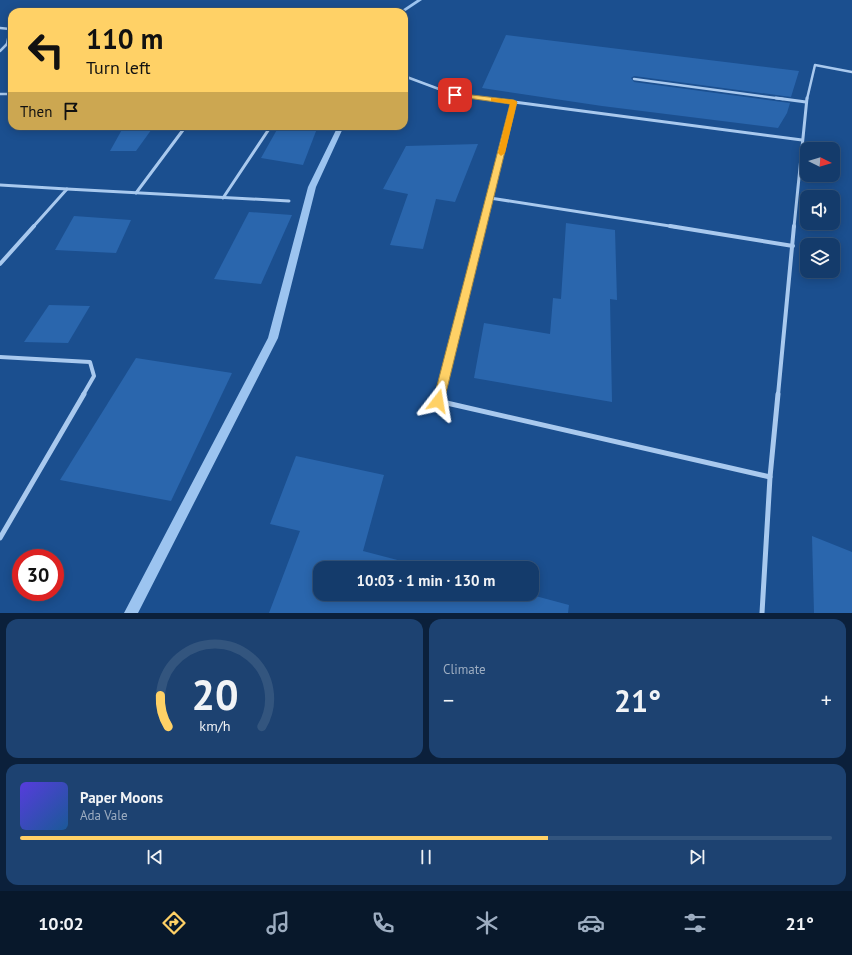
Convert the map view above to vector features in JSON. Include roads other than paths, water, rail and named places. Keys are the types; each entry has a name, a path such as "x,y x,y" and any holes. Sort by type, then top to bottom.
{"street":[{"path":"0,51 7,44 8,39"},
{"path":"762,613 770,477 806,102 816,65 852,72"},
{"path":"408,77 455,95 802,140"},
{"path":"634,79 806,102"},
{"path":"514,102 438,401 770,477"},
{"path":"136,193 183,130"},
{"path":"224,198 268,130"},
{"path":"0,186 289,201"},
{"path":"0,264 67,189"},
{"path":"490,198 793,246"},
{"path":"0,357 90,362 94,376 0,538"}],"waterway":[{"path":"407,8 420,0"},
{"path":"131,613 273,338 312,187 339,130"}]}
